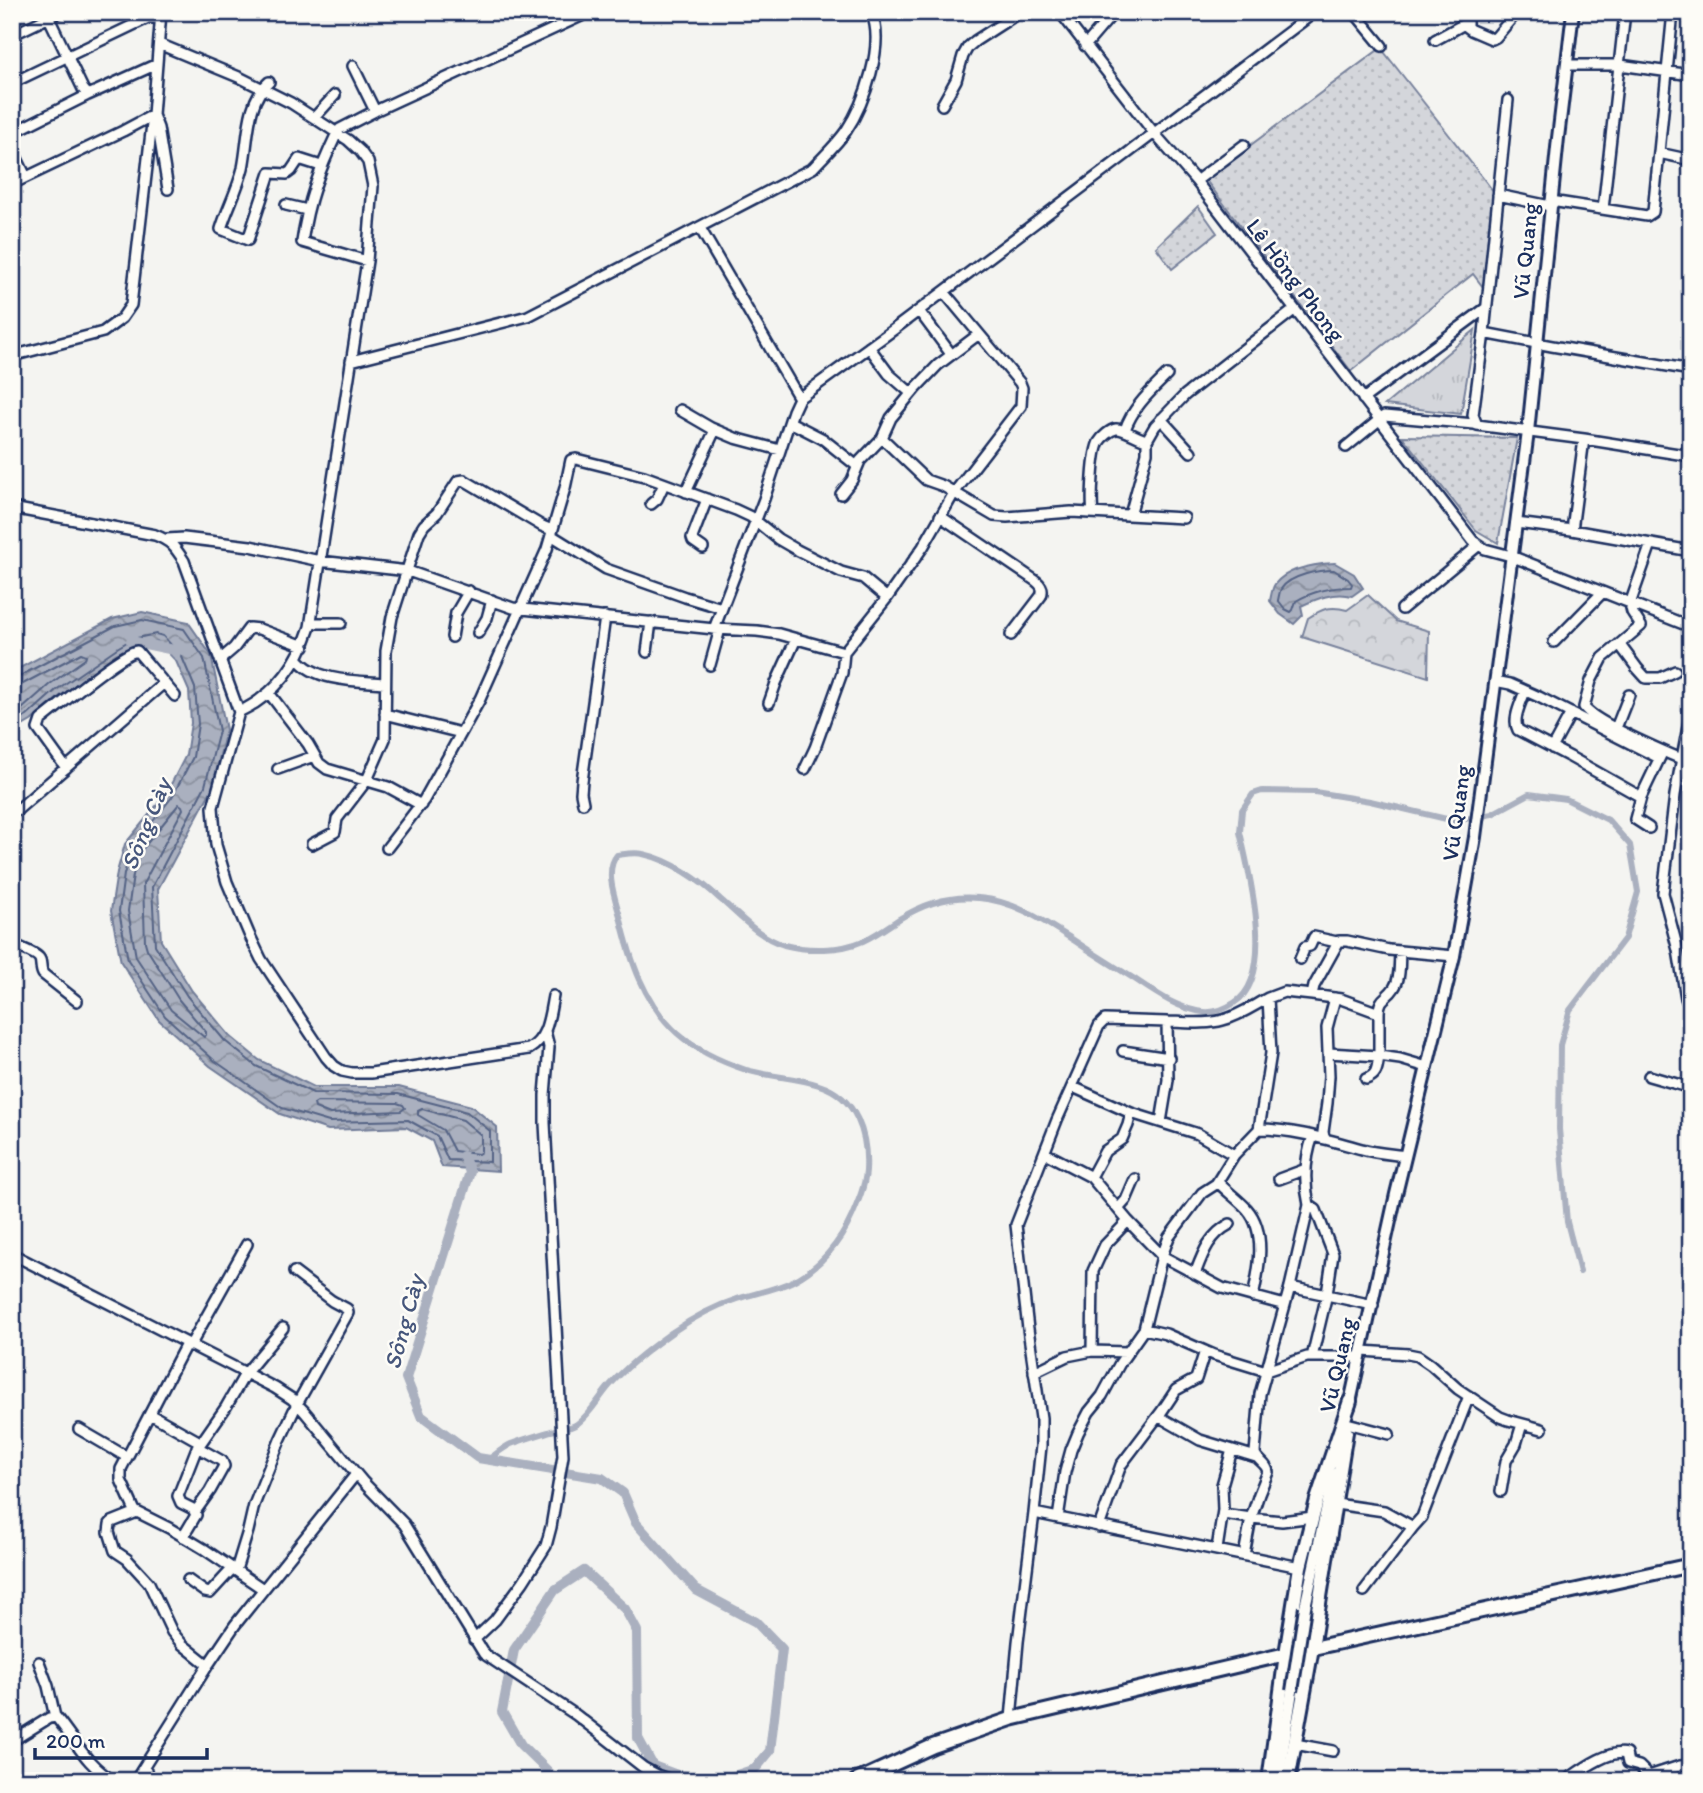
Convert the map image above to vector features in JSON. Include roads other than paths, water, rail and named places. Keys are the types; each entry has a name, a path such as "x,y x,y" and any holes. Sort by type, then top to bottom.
{"highway":[{"path":"1288,1781 1336,1504 1350,1401"},
{"path":"1269,1781 1300,1567 1312,1517 1350,1401"},
{"path":"856,1781 933,1746 1011,1719 1312,1648 1691,1565"}],"main road":[{"name":"Vũ Quang","path":"1278,1781 1305,1606 1405,1156 1454,956 1475,837 1528,432 1573,12"}],"street":[{"path":"12,35 60,12"},
{"path":"367,261 302,242 307,210 321,166 340,129 590,12"},
{"path":"351,361 528,316 813,168 845,133 859,109 876,46 872,12"},
{"path":"942,105 956,80 968,47 1020,12"},
{"name":"Lê Hồng Phong","path":"1060,12 1196,181 1472,541 1485,549 1511,556 1691,627"},
{"path":"710,665 722,608 799,398 919,311 1315,12"},
{"path":"1354,12 1382,46"},
{"path":"1467,12 1467,27 1492,39 1517,12"},
{"path":"1603,209 1625,12"},
{"path":"1499,195 1647,216 1651,214 1654,210 1673,12"},
{"path":"12,83 148,18 161,15 153,115 131,305 122,318 103,332 12,356"},
{"path":"49,18 88,95"},
{"path":"1085,46 1110,18"},
{"path":"1435,40 1466,23"},
{"path":"159,44 241,78 265,85 360,151 368,162 372,177 367,261 310,623 298,659 269,693 239,712"},
{"path":"12,133 157,64"},
{"path":"1567,65 1620,65 1691,75"},
{"path":"353,66 375,111"},
{"path":"265,85 254,103 242,170 221,227 222,231 248,240 272,172 287,174 299,159 321,166"},
{"path":"314,118 335,95"},
{"path":"1508,100 1474,421 1477,425 1689,456 1691,431"},
{"path":"12,184 153,115"},
{"path":"153,115 158,128 168,189"},
{"path":"1196,181 1244,145"},
{"path":"12,148 26,177"},
{"path":"1659,153 1691,160"},
{"path":"286,205 307,210"},
{"path":"700,228 799,398"},
{"path":"805,769 842,673 844,652 923,547 954,493 1021,406 1020,383 944,292"},
{"path":"1363,399 1486,308"},
{"path":"1130,514 1147,453 1147,440 1161,419 1185,395 1294,310"},
{"path":"919,311 951,354"},
{"path":"1484,333 1691,370"},
{"path":"841,494 852,480 857,466 882,438 891,418 911,393 929,373 979,334"},
{"path":"869,347 889,374 911,393"},
{"path":"1125,430 1140,403 1167,375"},
{"path":"680,410 741,441 780,450"},
{"path":"1346,447 1384,416 1474,424 1474,421"},
{"path":"1161,419 1191,452"},
{"path":"790,422 823,439 857,466"},
{"path":"686,492 715,430"},
{"path":"1093,513 1095,462 1097,445 1101,439 1114,430 1125,430 1147,440"},
{"path":"882,438 923,478 943,486 998,517 1065,512 1184,518"},
{"path":"1572,530 1584,439"},
{"path":"387,848 421,805 480,699 547,549 565,488 570,460 625,470 736,510 756,521 778,539 841,572 863,578 887,598"},
{"path":"312,844 335,832 337,819 367,780 385,739 386,651 392,617 422,528 435,517 461,480 468,481 552,532 606,569 722,608"},
{"path":"651,504 657,499 664,484"},
{"path":"703,548 692,538 708,499"},
{"path":"12,508 155,535 175,547 184,561 239,712 213,807 214,835 219,860 261,959 334,1066 348,1073 371,1073 523,1051 535,1045 545,1031 553,996"},
{"path":"940,516 1040,584 1043,591 1041,596 1011,635"},
{"path":"1516,523 1691,551"},
{"path":"166,540 184,538 250,546 320,561 408,571 513,608 757,631 844,652"},
{"path":"1651,544 1630,604 1641,626 1604,658 1595,672 1584,707 1593,716 1661,755"},
{"path":"1402,609 1479,545"},
{"path":"452,637 456,613 469,591"},
{"path":"1554,642 1602,593"},
{"path":"478,633 487,618 492,600"},
{"path":"583,803 582,780 605,618"},
{"path":"647,652 651,622"},
{"path":"310,623 341,623"},
{"path":"220,660 234,648 249,628 260,629 304,646"},
{"path":"769,702 775,682 796,639"},
{"path":"1620,645 1647,678 1660,678 1675,671"},
{"path":"66,768 38,729 41,720 116,662 137,651 175,696"},
{"path":"298,659 308,669 326,675 354,682 385,683"},
{"path":"1495,681 1525,691 1661,755 1681,759"},
{"path":"12,822 15,818 14,809 164,684"},
{"path":"1525,691 1516,719 1518,730 1641,797"},
{"path":"269,693 305,739 321,765 392,789 421,805"},
{"path":"1616,728 1629,695"},
{"path":"1691,711 1675,795 1663,892 1691,1010"},
{"path":"1552,747 1571,713"},
{"path":"385,714 461,733"},
{"path":"1649,828 1634,819 1641,797 1661,755"},
{"path":"278,769 314,756"},
{"path":"1300,959 1305,947 1310,946 1314,937 1337,943"},
{"path":"1312,995 1337,943 1343,940 1374,948 1454,956"},
{"path":"12,944 38,957 43,975 77,1001"},
{"path":"1366,1079 1373,1077 1375,1073 1379,1056 1381,1000 1395,986 1401,951"},
{"path":"1011,1719 1042,1431 1016,1228 1057,1120 1098,1026 1110,1019 1210,1023 1224,1020 1284,992 1335,998 1379,1013"},
{"path":"1058,1518 1065,1472 1074,1443 1089,1412 1144,1329 1167,1242 1202,1193 1218,1182 1234,1155 1259,1129 1271,1054 1268,998"},
{"path":"1324,1137 1322,1132 1328,1103 1329,1076 1327,1028 1335,998"},
{"path":"1161,1122 1169,1058 1167,1022"},
{"path":"474,1640 495,1620 543,1551 551,1527 563,1456 545,1123 549,1047 545,1031"},
{"path":"1123,1051 1169,1058"},
{"path":"1328,1053 1379,1056 1427,1067"},
{"path":"1649,1076 1691,1088"},
{"path":"1073,1087 1131,1113 1198,1134 1234,1155"},
{"path":"1091,1177 1105,1151 1122,1139 1131,1113"},
{"path":"1259,1129 1324,1137 1364,1150 1405,1156"},
{"path":"1256,1458 1259,1404 1309,1205 1306,1169 1313,1136"},
{"path":"1045,1153 1091,1177 1162,1256 1222,1288 1285,1305"},
{"path":"1279,1179 1306,1169"},
{"path":"1118,1209 1126,1200 1135,1179"},
{"path":"1218,1182 1248,1210 1256,1226 1259,1262 1253,1297"},
{"path":"1309,1205 1316,1210 1334,1254 1312,1357"},
{"path":"1092,1351 1093,1271 1108,1241 1128,1221"},
{"path":"1195,1274 1212,1237 1230,1224"},
{"path":"247,1244 150,1415 127,1458 120,1478 137,1512 183,1537 263,1589"},
{"path":"12,1254 283,1393 297,1404 356,1474 404,1524 480,1650 495,1663 596,1728 644,1768 674,1781"},
{"path":"188,1580 210,1593 235,1569 254,1505 280,1440 348,1313 347,1309 294,1272"},
{"path":"1290,1287 1373,1305"},
{"path":"195,1512 181,1503 178,1496 199,1445 245,1374 283,1328"},
{"path":"1144,1329 1166,1334 1205,1351 1266,1371 1307,1357 1361,1354 1418,1356 1447,1381 1504,1419 1542,1429"},
{"path":"1034,1372 1060,1358 1092,1351 1127,1352"},
{"path":"1099,1527 1121,1465 1176,1390 1196,1379 1205,1351"},
{"path":"1364,1591 1422,1517 1469,1396"},
{"path":"150,1415 199,1445 222,1461 224,1466 195,1512 195,1517 183,1537"},
{"path":"1158,1416 1198,1439 1256,1458 1267,1467 1268,1472 1251,1518 1244,1555"},
{"path":"1347,1423 1389,1434"},
{"path":"1501,1491 1506,1461 1516,1444 1522,1424"},
{"path":"79,1429 127,1458"},
{"path":"1217,1549 1223,1514 1222,1485 1232,1450"},
{"path":"135,1781 235,1625 356,1474"},
{"path":"1336,1504 1384,1511 1413,1527"},
{"path":"137,1512 110,1524 109,1532 115,1550 149,1583 176,1639 208,1665"},
{"path":"1034,1513 1300,1567"},
{"path":"1223,1514 1282,1521 1312,1517"},
{"path":"39,1662 55,1717 88,1761 100,1773 114,1781"},
{"path":"12,1741 55,1717"},
{"path":"1295,1744 1333,1751"},
{"path":"1565,1781 1592,1764 1620,1753 1626,1754 1628,1763 1639,1766 1649,1776 1691,1765"},
{"path":"144,1767 151,1781"}],"water":[{"path":"1335,563 1354,574 1363,588 1352,596 1332,595 1301,606 1303,615 1294,624 1280,614 1270,601 1275,584 1287,574 1311,566"},
{"path":"142,612 188,622 211,655 226,730 212,789 158,889 161,941 192,991 230,1036 259,1060 314,1087 399,1087 471,1106 497,1127 498,1171 442,1167 432,1141 406,1127 328,1130 280,1114 210,1066 159,1020 121,962 111,911 117,872 125,844 166,794 186,755 191,723 189,691 176,661 157,641 133,646 12,732 12,672 112,619"}],"waterway":[{"name":"Sông Cày","path":"131,641 174,650 176,653"},
{"path":"489,1459 511,1444 577,1424 625,1370 655,1344 687,1323 729,1302 803,1276 828,1254 841,1236 852,1216 864,1182 866,1157 862,1131 858,1119 843,1098 819,1085 746,1070 719,1059 684,1039 655,1008 633,963 613,893 611,868 617,855 643,854 674,866 703,885 766,937 784,945 803,948 834,948 863,941 918,909 948,899 969,897 1005,903 1041,920 1166,999 1184,1007 1208,1012 1234,1003 1247,990 1254,971 1256,923 1240,832 1242,810 1253,794 1262,791 1315,792 1370,801 1455,821 1492,814 1529,794 1566,799 1608,820 1630,845 1638,892 1625,938 1570,1010 1560,1045 1559,1129 1567,1222 1580,1272"},
{"name":"Sông Cày","path":"463,1156 470,1172 406,1378 421,1416 478,1458 602,1478 623,1493 636,1523 696,1590 756,1622 782,1649 770,1751 755,1769 725,1779 677,1775 653,1766 638,1738 637,1631 625,1609 584,1571 555,1590 514,1650 502,1712 521,1745 558,1781"}]}
